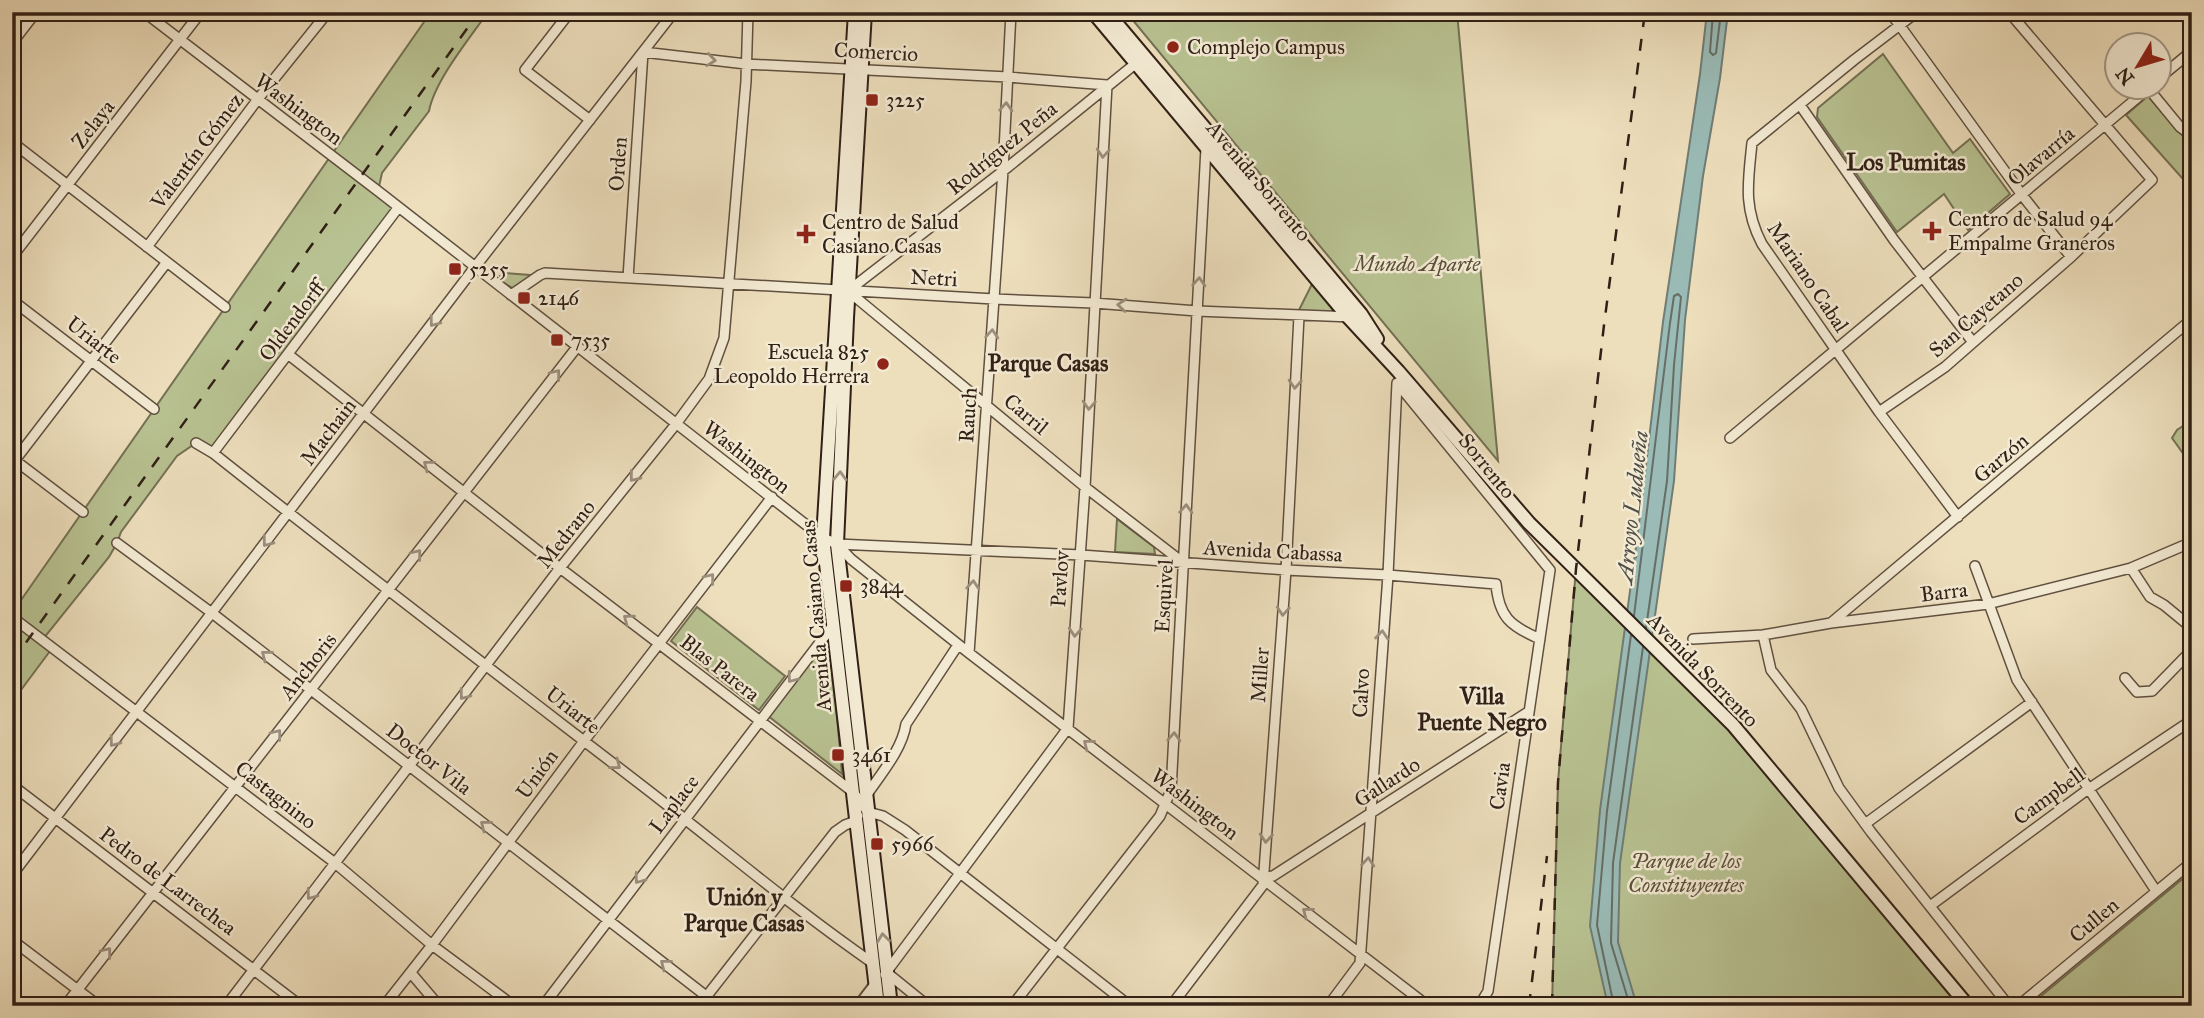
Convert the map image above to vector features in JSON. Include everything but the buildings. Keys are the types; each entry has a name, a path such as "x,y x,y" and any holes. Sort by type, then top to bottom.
{"main road":[{"name":"Avenida Casiano Casas","path":"855,12 857,69"},
{"name":"Avenida Casiano Casas","path":"865,12 857,69 823,538 891,1006"},
{"name":"Avenida Sorrento","path":"1093,12 1140,60 1355,316 1398,377 1558,552 1733,725 1968,1006"},
{"name":"Avenida Sorrento","path":"1107,12 1140,60"},
{"name":"Avenida Casiano Casas","path":"843,291 837,544 862,801 856,821 877,1006"}],"street":[{"path":"12,44 36,12"},
{"name":"Washington","path":"144,12 823,538 837,544 851,559 958,645 1428,1006"},
{"name":"Zelaya","path":"12,257 201,12"},
{"name":"Valentín Gómez","path":"147,247 258,99 328,12"},
{"path":"570,12 525,70 590,120"},
{"name":"Machain","path":"12,875 475,267 674,12"},
{"name":"Medrano","path":"226,1006 486,665 709,379 724,338 730,284 748,12"},
{"name":"Rauch","path":"969,653 1003,171 1011,12"},
{"path":"1890,12 2022,195 2071,257"},
{"name":"Mariano Cabal","path":"1917,12 1752,143 1747,191 1752,226 1762,244 1879,412 1958,517"},
{"path":"2009,12 2105,125"},
{"path":"2172,67 2192,51"},
{"name":"Comercio","path":"643,52 746,64 1008,76 1108,85"},
{"name":"Orden","path":"628,278 643,52"},
{"name":"Rodríguez Peña","path":"843,291 1003,171 1140,60"},
{"name":"Pavlov","path":"1068,728 1081,555 1108,85"},
{"name":"Olavarría","path":"1730,438 2132,102"},
{"path":"2159,102 2180,127 2192,136"},
{"path":"1801,105 1923,278 1972,341"},
{"name":"San Cayetano","path":"1879,412 1945,367 2071,257 2152,180 2105,125"},
{"path":"12,142 225,307"},
{"name":"Esquivel","path":"1012,1006 1160,816 1171,790 1197,311 1210,144"},
{"name":"Oldendorff","path":"213,453 398,208"},
{"path":"83,512 13,461 167,262"},
{"name":"Netri","path":"511,295 545,273 1197,311 1355,316"},
{"name":"Carril","path":"843,291 1183,563"},
{"name":"Uriarte","path":"12,300 154,409"},
{"name":"Miller","path":"1171,1006 1263,885 1286,570 1299,316"},
{"name":"Garzón","path":"1831,623 2192,319"},
{"name":"Anchoris","path":"65,1006 577,347"},
{"name":"Blas Parera","path":"289,355 1130,1006"},
{"name":"Sorrento","path":"1398,377 1550,570"},
{"name":"Calvo","path":"1328,1006 1360,963 1388,575 1398,377"},
{"name":"Uriarte","path":"195,443 213,453 928,1006"},
{"name":"Unión","path":"384,1006 584,740 772,497"},
{"name":"Barra","path":"1693,639 1763,635 1831,623 1988,604 2131,568 2192,542"},
{"name":"Doctor Vila","path":"117,543 212,613 719,1006"},
{"name":"Avenida Cabassa","path":"837,544 1081,555 1496,584 1498,603 1507,619 1519,630 1540,639"},
{"path":"1975,566 2017,680 2156,891"},
{"path":"2131,568 2150,597 2192,628"},
{"name":"Cavia","path":"1479,1006 1488,991 1550,570"},
{"name":"Castagnino","path":"12,617 138,710 335,863 432,945 514,1006"},
{"name":"Laplace","path":"543,1006 834,624"},
{"path":"1763,635 1771,670 1801,709 1839,788 2009,1006"},
{"path":"862,801 876,783 904,735 906,724 958,645"},
{"path":"2125,678 2137,692 2152,691 2192,650"},
{"path":"1865,824 2032,702"},
{"name":"Gallardo","path":"1263,878 1273,876 1528,712"},
{"name":"Campbell","path":"1930,906 2087,790 2192,720"},
{"path":"859,1006 1068,728"},
{"name":"Pedro de Larrechea","path":"12,785 301,1006"},
{"path":"699,1006 835,832 856,821"},
{"name":"Cullen","path":"2018,1006 2192,862"},
{"path":"12,940 99,1006"},
{"path":"411,973 439,1006"}],"green space":[{"path":"431,12 488,12 438,86 429,111 382,173 378,191 398,208 213,453 196,443 177,456 121,532 109,557 43,639 53,647 12,702 12,613"},
{"name":"Mundo Aparte","path":"1126,12 1457,12 1498,461"},
{"path":"1883,54 1953,153 1970,139 2010,194 1968,230 1944,194 1897,232 1817,117 1818,108"},
{"path":"2141,102 2153,102 2183,136 2192,142 2192,171 2188,177 2182,178 2126,115"},
{"path":"505,273 531,276 514,289 499,280"},
{"path":"1314,280 1333,309 1329,314 1297,314"},
{"path":"2192,420 2192,466 2172,438 2177,430"},
{"path":"1117,519 1154,547 1155,554 1115,552"},
{"name":"Parque de los Constituyentes","path":"1576,569 1733,725 1968,1006 1552,1006 1558,782"},
{"path":"697,607 785,676 759,710 671,641"},
{"path":"830,635 842,774 767,715"},
{"path":"2192,871 2192,1006 2029,1006"}],"water":[{"name":"Arroyo Ludueña","path":"1707,12 1728,12 1685,320 1674,481 1620,863 1618,942 1637,1006 1608,1006 1590,926 1600,810 1637,540 1663,322"}],"waterway":[{"path":"1626,542 1636,557"}],"railway":[{"path":"12,662 479,12"},
{"path":"1552,1006 1558,782 1576,569 1604,325 1645,12"},
{"path":"1529,1006 1547,856"}],"place":[{"name":"Complejo Campus","path":"1173,47"},
{"name":"3225","path":"872,100"},
{"name":"Centro de Salud 94 Empalme Graneros","path":"1932,231"},
{"name":"Centro de Salud Casiano Casas","path":"806,234"},
{"name":"5255","path":"455,269"},
{"name":"2146","path":"524,298"},
{"name":"7535","path":"557,340"},
{"name":"Escuela 825 Leopoldo Herrera","path":"883,364"},
{"name":"3844","path":"846,586"},
{"name":"3461","path":"838,755"},
{"name":"5966","path":"877,844"}],"district":[{"name":"Los Pumitas","path":"1906,162"},
{"name":"Parque Casas","path":"1048,363"},
{"name":"Villa Puente Negro","path":"1482,709"},
{"name":"Unión y Parque Casas","path":"744,910"}]}
